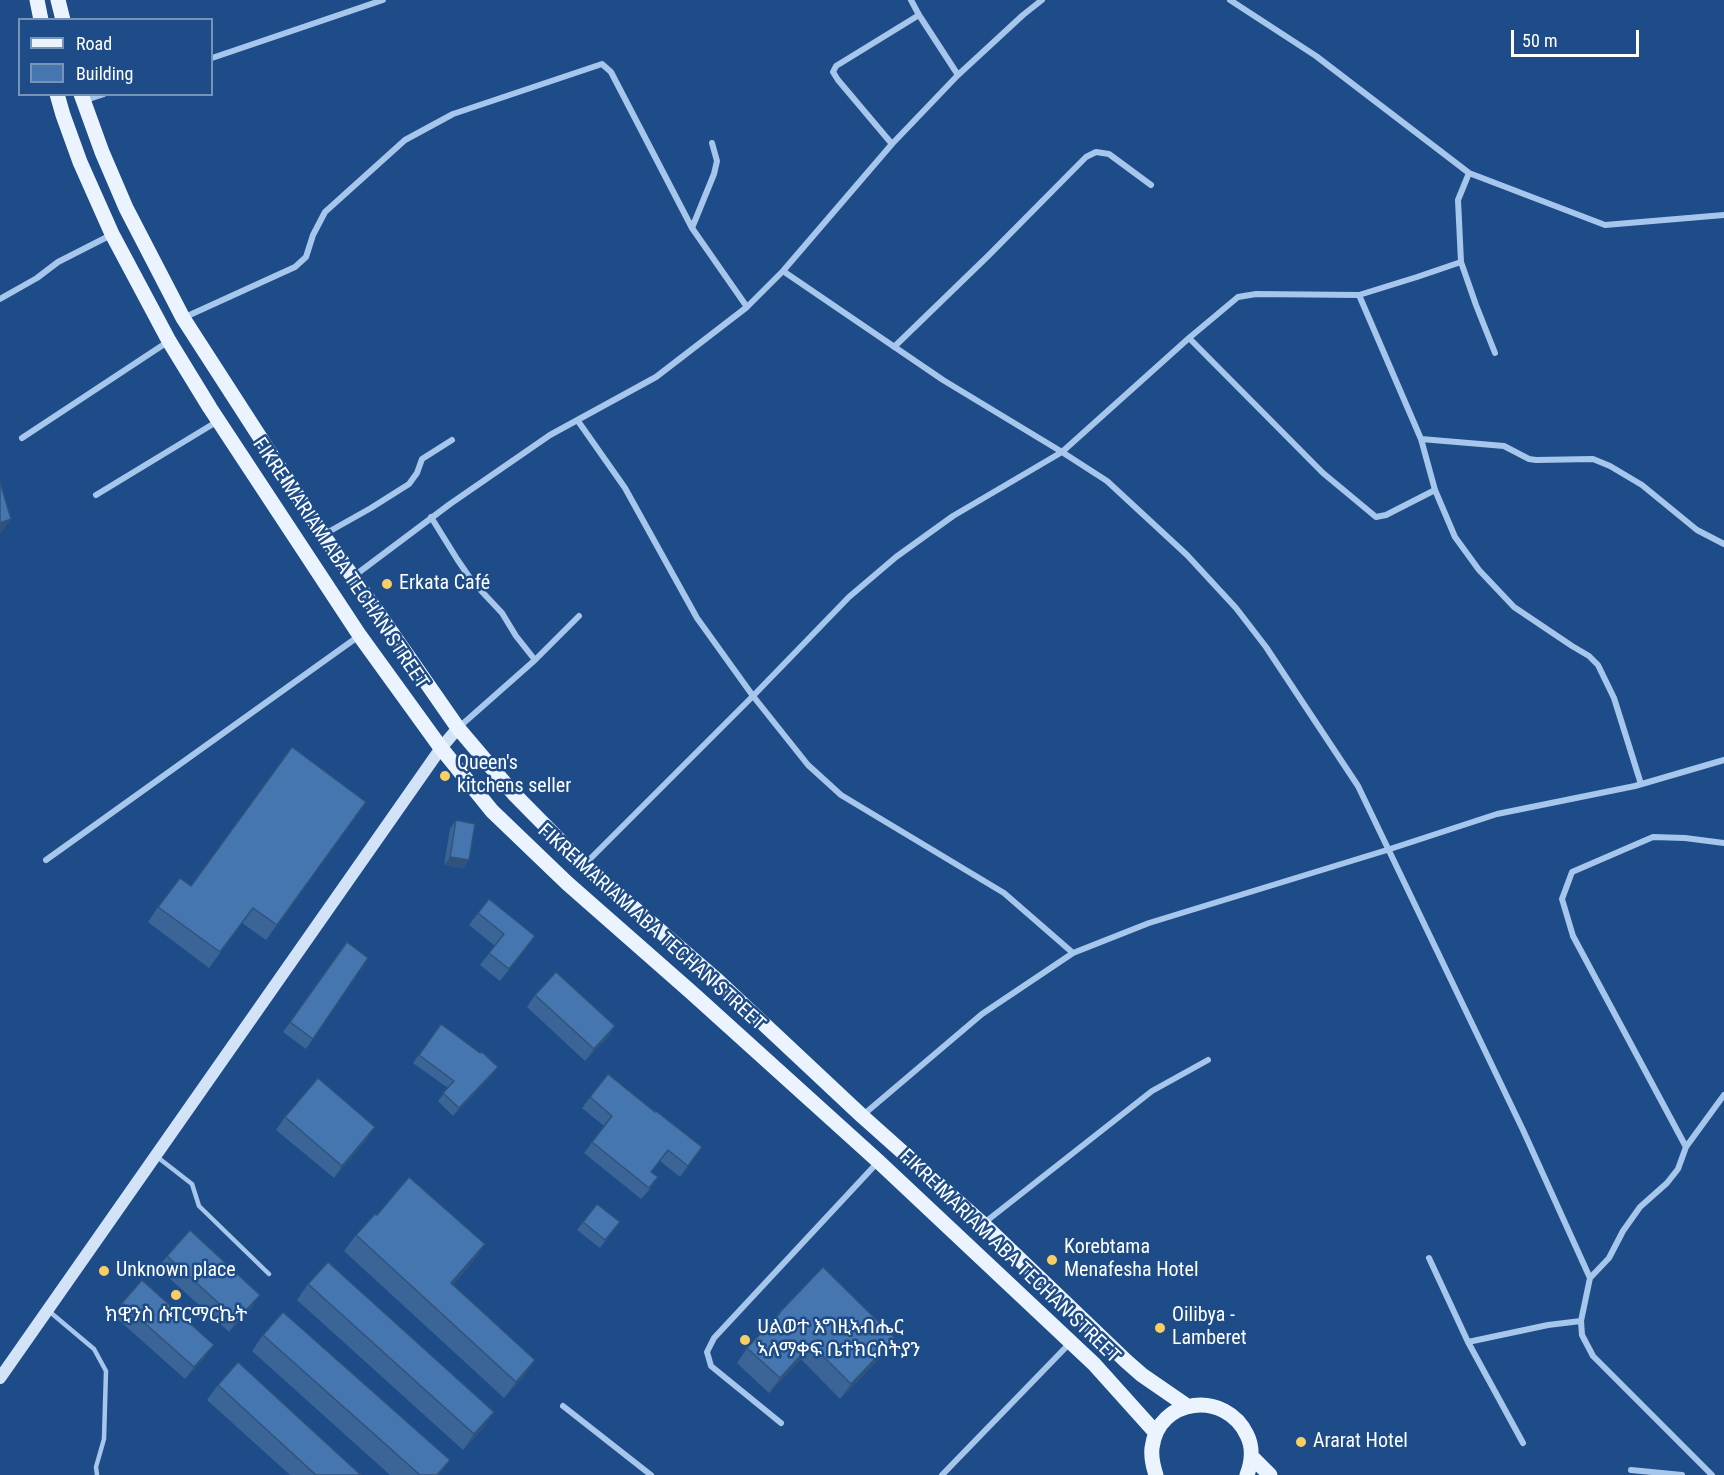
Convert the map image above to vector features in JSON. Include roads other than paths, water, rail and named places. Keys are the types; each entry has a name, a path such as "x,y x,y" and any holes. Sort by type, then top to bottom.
{"main road":[{"path":"37,0 41,18"},
{"path":"58,0 62,18"},
{"name":"FIKRE MARIAM ABA TECHAN STREET","path":"58,96 80,162 112,234 169,341 360,636 441,748 492,811 529,848 878,1161 1094,1364 1156,1433"},
{"name":"FIKRE MARIAM ABA TECHAN STREET","path":"82,98 126,208 183,318 323,535 458,728 514,794 584,865 718,981 862,1116 983,1224 1126,1361 1187,1406"},
{"path":"215,414 229,392"},
{"path":"1156,1475 1152,1461 1152,1447 1156,1433 1169,1417 1187,1406 1203,1404 1218,1407 1233,1414 1243,1426 1250,1441 1252,1457 1247,1475"},
{"path":"1252,1457 1269,1475"}],"street":[{"path":"213,58 382,0"},
{"path":"911,0 958,75"},
{"path":"353,577 431,517 550,435 656,377 747,307 783,271 892,144 958,75 1042,0"},
{"path":"1230,0 1316,56 1469,173 1605,225 1724,215"},
{"path":"892,144 838,81 834,72 836,66 919,15"},
{"path":"183,318 296,267 306,257 313,235 325,212 405,140 453,114 602,64 612,72 692,228 747,307"},
{"path":"692,228 717,162 712,142"},
{"path":"894,347 1086,157 1096,152 1109,154 1151,185"},
{"path":"1469,173 1458,200 1461,262 1495,353"},
{"path":"0,299 37,278 57,262 112,234"},
{"path":"584,865 849,597 896,557 953,516 1062,452 1238,297 1256,294 1359,295 1461,262"},
{"path":"783,271 943,380 1107,481 1187,555 1236,608 1266,647 1358,786 1523,1130 1590,1278"},
{"path":"1359,295 1421,439 1435,490 1455,537 1479,570 1514,607 1589,656 1598,665 1622,720 1641,784"},
{"path":"1189,338 1323,472 1376,517 1386,515 1435,490"},
{"path":"22,438 169,341"},
{"path":"96,495 215,414"},
{"path":"578,421 626,488 696,618 807,765 841,795 1004,893 1073,953"},
{"path":"1421,439 1504,446 1528,459 1536,460 1593,459 1642,485 1697,530 1724,544"},
{"path":"323,535 409,484 417,473 422,459 452,440"},
{"path":"431,517 472,581 502,614 535,660"},
{"path":"0,1378 441,748 458,728 535,660 579,616"},
{"path":"46,860 360,636"},
{"path":"862,1116 982,1014 1073,953 1149,923 1387,850 1497,813 1641,784 1724,760"},
{"path":"1686,1147 1573,936 1562,899 1572,872 1653,837 1724,843"},
{"path":"983,1224 1152,1091 1208,1060"},
{"path":"1712,1475 1593,1356 1582,1335 1581,1321 1590,1278 1609,1258 1623,1231 1640,1207 1667,1183 1678,1169 1686,1147 1724,1095"},
{"path":"781,1423 711,1366 707,1352 714,1338 878,1161"},
{"path":"1429,1258 1468,1342 1523,1443"},
{"path":"1468,1342 1548,1325 1581,1321"},
{"path":"942,1475 1071,1343"},
{"path":"563,1406 651,1475"},
{"path":"1631,1470 1682,1475"}],"lane":[{"path":"156,1156 192,1184 200,1206 269,1274"},
{"path":"48,1310 94,1349 106,1371 104,1439 96,1467 98,1475"}],"place":[{"name":"Erkata Café","path":"387,584"},
{"name":"Queen's kitchens seller","path":"445,776"},
{"name":"Korebtama Menafesha Hotel","path":"1052,1260"},
{"name":"Unknown place","path":"104,1271"},
{"name":"ክዊንስ ሱፐርማርኬት","path":"176,1295"},
{"name":"Oilibya - Lamberet","path":"1160,1328"},
{"name":"ሀልወተ እግዚኣብሔር ኣለማቀፍ ቤተክርስትያን","path":"745,1340"},
{"name":"Ararat Hotel","path":"1301,1442"}]}
